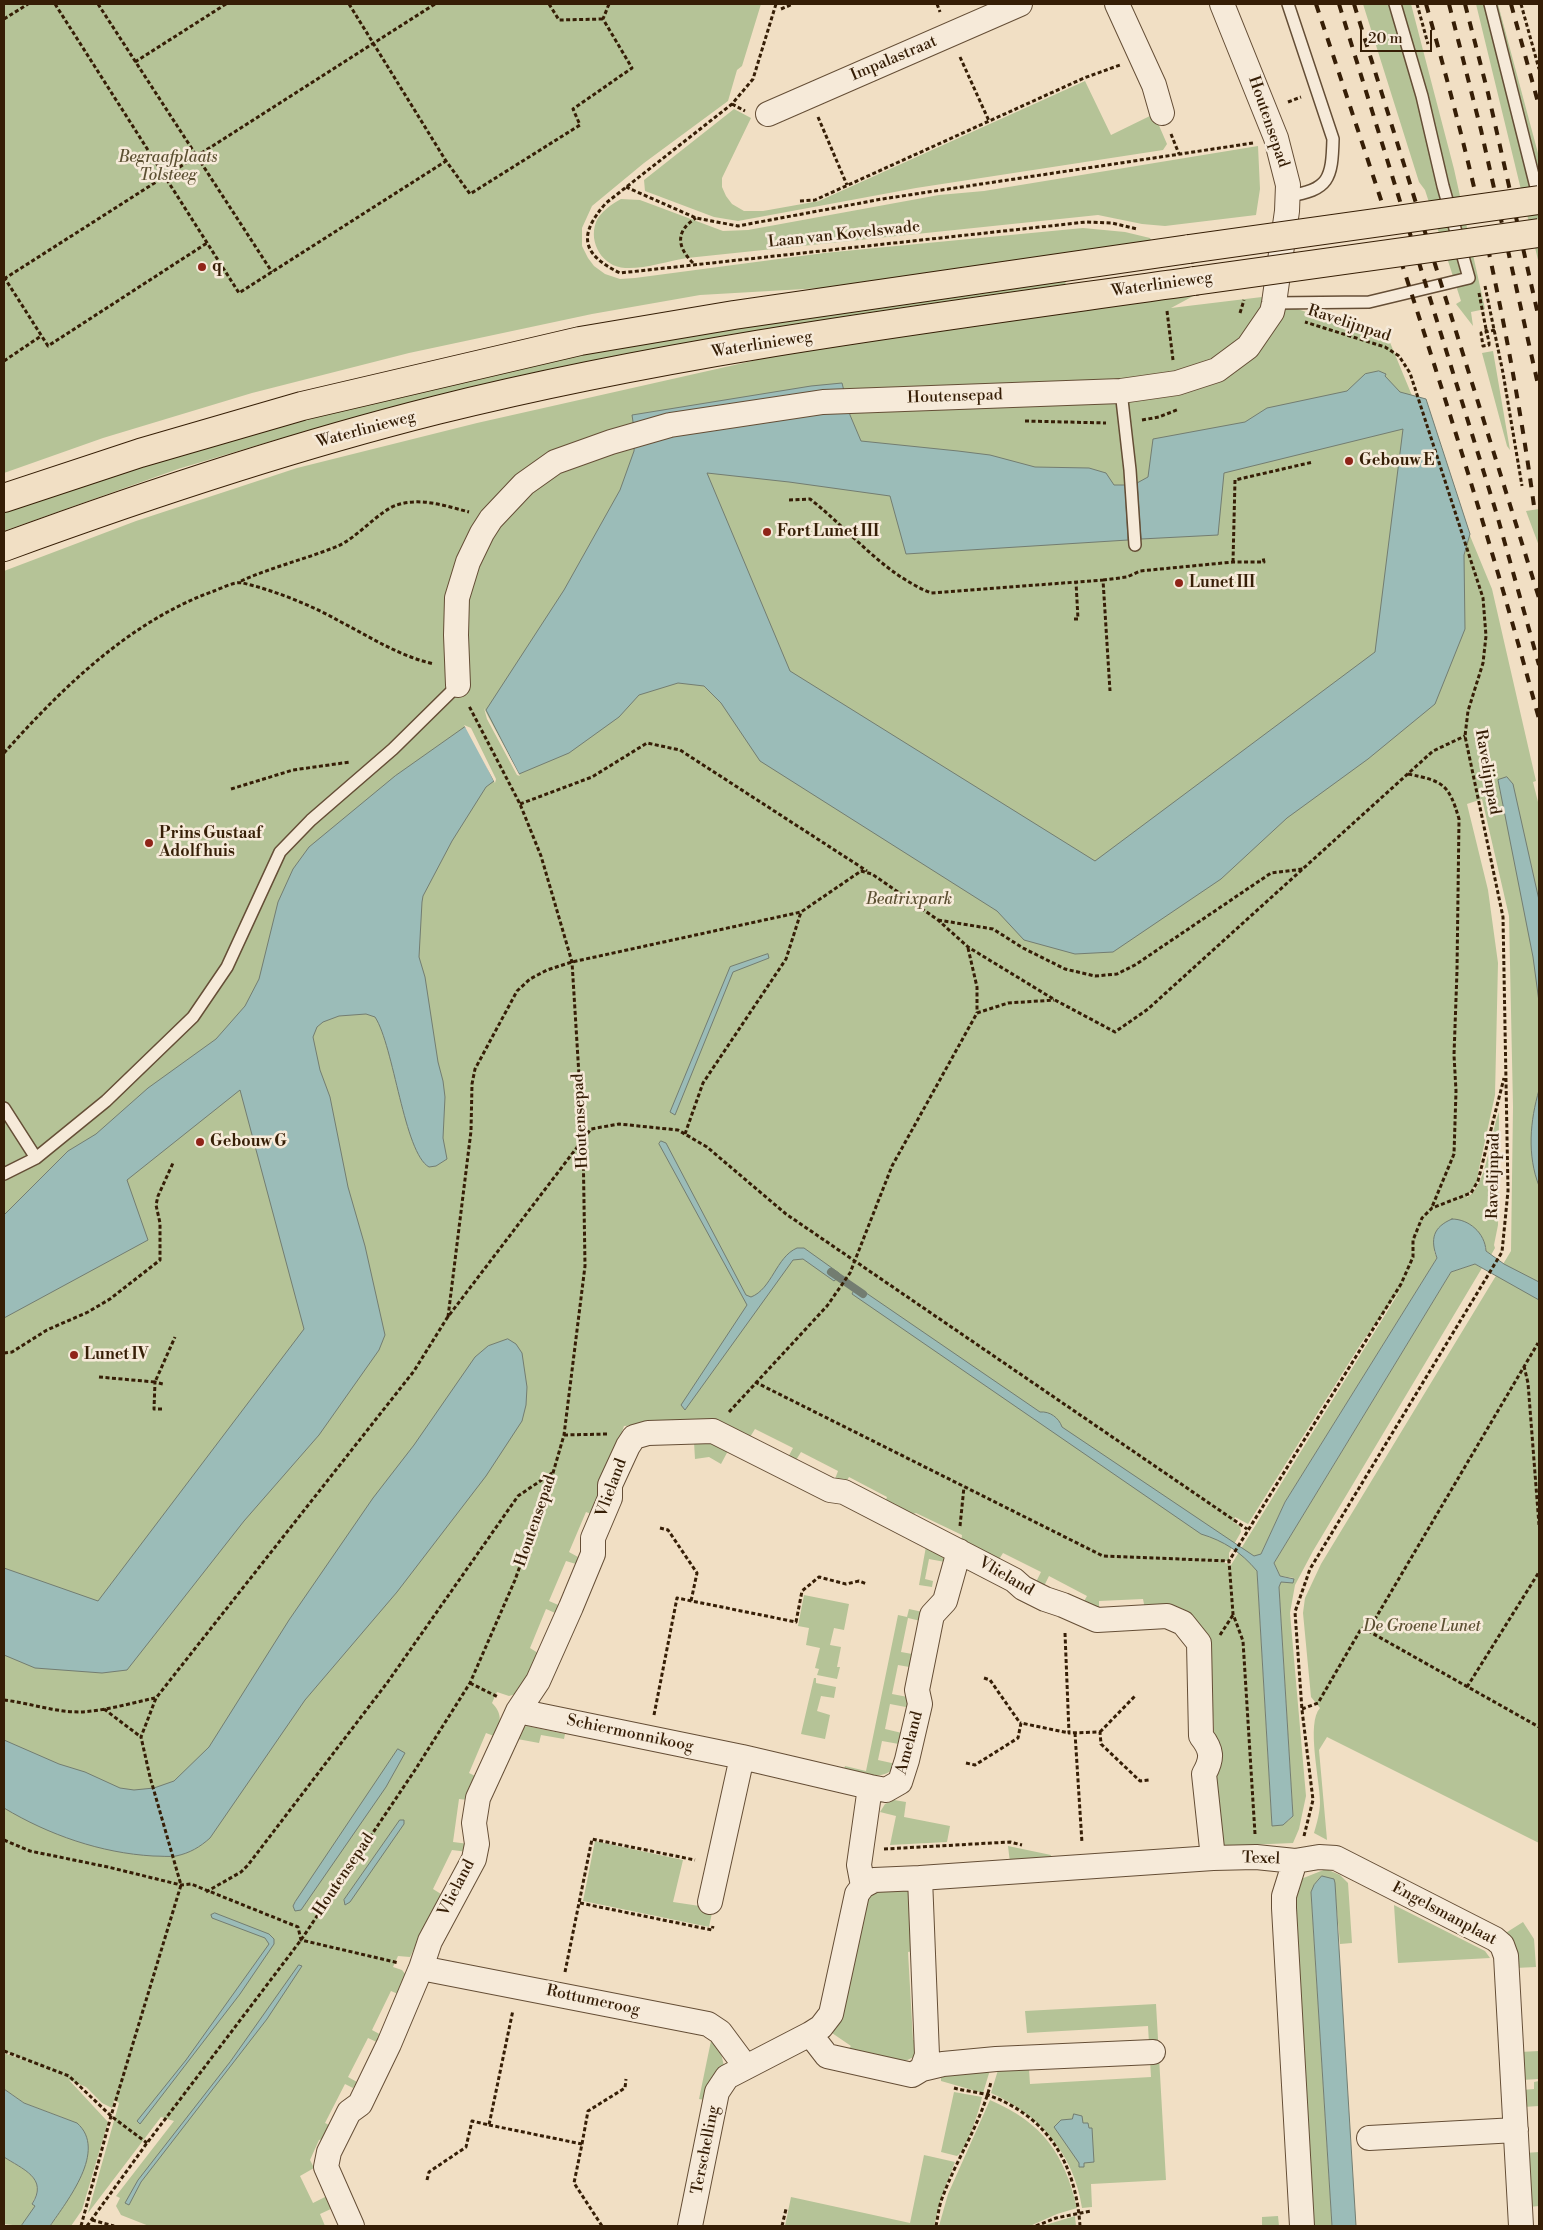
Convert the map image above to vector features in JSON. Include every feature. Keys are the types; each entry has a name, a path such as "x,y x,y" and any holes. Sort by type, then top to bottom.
{"main road":[{"name":"Waterlinieweg","path":"4,498 140,453 302,406 580,340 734,315 1539,199"},
{"name":"Waterlinieweg","path":"4,546 142,497 312,445 438,410 552,384 741,347 1539,232"}],"street":[{"name":"Impalastraat","path":"768,114 1020,4"},
{"path":"1117,4 1142,56 1160,101 1162,113"},
{"name":"Houtensepad","path":"458,685 457,598 468,562 491,519 524,484 555,462 611,442 670,425 823,402 1121,391 1178,383 1217,370 1248,347 1273,308 1288,185 1276,138 1266,110 1222,4"},
{"name":"Vlieland","path":"352,2226 326,2167 329,2152 349,2112 360,2104 422,1968 430,1941 474,1859 477,1844 474,1823 478,1798 518,1711 538,1681 571,1606 593,1554 594,1538 610,1498 610,1485 634,1437 648,1433 713,1431 830,1490 844,1492 943,1541 958,1551 1014,1580 1033,1594 1097,1620 1167,1616 1183,1623 1199,1643 1201,1736 1208,1745 1210,1754 1210,1763 1204,1774 1213,1858"},
{"name":"Ameland","path":"870,1787 886,1790 900,1782 920,1704 916,1690 932,1615 945,1601 958,1551"},
{"name":"Schiermonnikoog","path":"518,1711 742,1757 870,1787"},
{"path":"710,1902 742,1757"},
{"path":"863,1886 859,1865 870,1787"},
{"name":"Texel","path":"920,1878 1213,1858 1256,1857 1295,1861 1284,1896 1284,1908 1302,2226"},
{"name":"Engelsmanplaat","path":"1295,1861 1319,1857 1336,1858 1495,1939 1502,1945 1506,1956 1521,2226"},
{"path":"736,2072 810,2034 821,2027 831,2014 857,1894 863,1886 874,1880 920,1878 927,2055 922,2069"},
{"name":"Rottumeroog","path":"422,1968 518,1985 708,2024 720,2032 736,2072"},
{"path":"810,2034 827,2056 912,2075 922,2069 943,2064 996,2059 1153,2052"},
{"name":"Terschelling","path":"690,2226 717,2092 736,2072"},
{"path":"1368,2138 1516,2130"}],"lane":[{"path":"1288,4 1333,139 1332,158 1328,176 1320,188 1308,193 1288,196"},
{"path":"1273,308 1369,302 1469,278 1443,186 1422,96 1395,4"},
{"path":"1490,4 1539,199"},
{"path":"1121,391 1130,470 1135,545"},
{"path":"4,1174 36,1158 106,1101 193,1017 227,966 280,852 311,820 393,749 458,685"},
{"path":"4,1108 36,1158"}],"path":[{"path":"4,19 28,4"},
{"path":"55,4 239,293 446,161"},
{"path":"98,4 272,272"},
{"path":"135,62 226,4"},
{"path":"348,4 446,161 470,194 580,125 573,109 632,68 603,19"},
{"path":"207,243 48,346 4,278 435,4"},
{"path":"548,4 559,20 603,19"},
{"path":"603,19 609,4"},
{"name":"Laan van Kovelswade","path":"776,4 753,79 732,104 606,203 592,218 587,232 595,258 620,273 1086,222 1112,223 1144,230"},
{"path":"781,9 793,4"},
{"path":"937,4 989,121"},
{"path":"1521,4 1539,69"},
{"path":"800,201 815,200 1084,78 1142,56"},
{"path":"1266,110 1317,91"},
{"path":"809,96 846,185"},
{"path":"732,104 742,109"},
{"name":"Laan van Kovelswade","path":"626,187 696,218 738,226 882,199 1260,142 1276,138"},
{"path":"693,264 681,248 681,239 682,231 686,224 696,218"},
{"name":"Ravelijnpad","path":"1273,308 1379,344 1398,356 1410,373 1483,598 1486,636 1483,663 1468,711 1465,736 1503,917 1508,1191 1502,1252 1310,1569 1295,1612 1302,1710 1314,1800 1310,1818 1295,1861"},
{"path":"1482,309 1483,323 1486,329 1490,345 1483,346 1481,333 1494,330"},
{"path":"1168,316 1173,356"},
{"path":"4,361 41,336"},
{"path":"1233,562 1235,480 1313,462"},
{"path":"789,500 810,499 830,514 882,564 912,585 932,593 1103,580 1127,577 1140,571 1233,562 1264,562 1263,557"},
{"path":"4,753 49,703 88,668 161,614 200,596 240,582 264,571 338,545 356,535 397,505 430,502 491,519"},
{"path":"1103,580 1110,691"},
{"path":"240,582 314,608 395,652 414,660 446,667 453,673 458,685"},
{"path":"1074,620 1078,619 1076,582"},
{"name":"Houtensepad","path":"87,2226 301,1940 415,1770 470,1683 514,1580 553,1473 564,1435 585,1266 583,1140 572,962 541,856 520,804 469,708"},
{"path":"520,804 592,777 647,743 680,750 872,874 938,920 968,947 1055,1000 1115,1032 1148,1009 1433,751 1448,742 1465,736"},
{"path":"231,788 293,770 355,762"},
{"path":"1256,1857 1243,1641 1233,1614 1228,1561 1402,1284 1413,1257 1413,1240 1418,1227 1422,1218 1432,1208 1454,1154 1459,819 1456,807 1443,784 1431,779 1408,774"},
{"path":"938,920 993,928 1023,948 1065,969 1095,976 1117,974 1136,965 1271,873 1304,869"},
{"path":"447,1318 471,1131 472,1084 475,1069 517,991 530,979 547,970 572,962 801,912 861,871 872,874"},
{"path":"685,1134 703,1083 786,959 801,912"},
{"path":"713,1431 755,1382 827,1306 850,1273 892,1166 977,1013 977,987 968,947"},
{"path":"977,1013 1008,1003 1055,1000"},
{"path":"1432,1208 1471,1193 1478,1181 1506,1072"},
{"path":"82,2226 111,2116 181,1885 150,1777 141,1737 156,1698 414,1370 447,1318 591,1129 619,1124 678,1130 707,1147 786,1214 1247,1529"},
{"path":"4,1353 12,1352 47,1330 88,1312 110,1299 160,1260 160,1223 156,1204 173,1163"},
{"path":"162,1409 154,1409 155,1382 175,1337"},
{"path":"1368,1631 1538,1343"},
{"path":"1524,1365 1528,1384 1539,1525"},
{"path":"99,1377 163,1384"},
{"path":"755,1382 1103,1556 1228,1561"},
{"path":"564,1435 602,1433 634,1437"},
{"path":"206,1892 241,1872 248,1865 387,1683 518,1496 553,1473"},
{"path":"958,1551 964,1487"},
{"path":"660,1528 668,1530 697,1573 691,1601"},
{"path":"1467,1686 1539,1572"},
{"path":"649,1738 677,1598 796,1622 802,1591 818,1577 846,1584 859,1582 867,1584"},
{"path":"1063,1605 1070,1733"},
{"path":"1302,1710 1318,1703 1361,1628 1539,1727"},
{"path":"966,1763 975,1765 1018,1738 1020,1723 990,1680 984,1678"},
{"path":"470,1683 495,1695 518,1711"},
{"path":"1020,1723 1070,1733 1100,1732 1135,1696"},
{"path":"4,1700 79,1712 104,1709 156,1698"},
{"path":"104,1709 141,1737"},
{"path":"1100,1732 1101,1744 1140,1781 1149,1780"},
{"path":"1075,1733 1083,1866"},
{"path":"560,1995 592,1839 718,1864"},
{"path":"4,1840 30,1851 108,1867 181,1885 191,1884 206,1892 298,1927 301,1940 422,1968"},
{"path":"861,1850 1010,1842 1029,1846"},
{"path":"580,1903 712,1930 717,1909 710,1902"},
{"path":"489,2125 518,1985"},
{"path":"4,2051 70,2076 111,2116 147,2144"},
{"path":"936,2226 942,2198 987,2095 996,2059"},
{"path":"922,2069 941,2086 987,2095 1024,2114 1049,2137 1066,2164 1076,2189 1080,2226"},
{"path":"602,2226 574,2183 588,2112 625,2088 626,2079"},
{"path":"427,2180 429,2172 466,2147 472,2122 582,2144"},
{"path":"782,2226 786,2209"},
{"path":"1036,2226 1056,2218 1091,2211"},
{"path":"92,2220 114,2226"}],"green space":[{"name":"Begraafplaats Tolsteeg","path":"4,4 761,4 742,66 737,70 728,101 644,163 592,206 582,228 582,246 594,266 605,274 620,279 635,278 824,253 1083,228 1125,232 1150,238 1152,242 822,288 700,295 592,314 409,353 252,393 103,438 4,473"},
{"path":"1363,4 1411,4 1454,169 1485,309 1471,312 1473,326 1456,304 1461,301 1425,190 1419,182"},
{"path":"1476,4 1498,4 1539,157 1539,264"},
{"path":"1085,81 1111,135 1154,114 1167,144 1163,150 916,188 738,221 714,217 645,191 644,180 734,109 751,118 722,178 722,187 732,204 744,211 763,211 819,201"},
{"path":"1258,146 1260,189 1256,215 1165,226 1142,224 1098,215 687,258 633,268 617,267 604,259 596,246 594,238 596,222 600,215 621,199 640,200 723,231 748,230 939,195 984,191"},
{"path":"1065,279 1066,287 424,400 275,440 178,469 4,531 4,512 63,490 204,445 421,388 644,341"},
{"name":"Beatrixpark","path":"1197,294 1171,308 1262,297 1389,340 1492,589 1536,781 1533,782 1539,806 1539,1843 1327,1737 1319,1750 1327,1840 1314,1833 1320,1802 1314,1726 1316,1715 1320,1708 1311,1697 1303,1613 1305,1598 1321,1564 1511,1251 1513,1107 1509,916 1482,799 1467,804 1488,890 1498,963 1495,1095 1478,1173 1478,1181 1466,1198 1479,1183 1499,1112 1498,1225 1495,1248 1491,1255 1486,1251 1486,1247 1434,1251 1437,1258 1285,1502 1261,1554 1257,1571 1272,1826 1288,1821 1293,1816 1279,1587 1281,1582 1294,1578 1280,1576 1274,1563 1451,1272 1475,1264 1482,1268 1313,1551 1295,1585 1290,1613 1306,1796 1299,1829 1293,1843 1223,1846 1221,1843 1208,1634 1176,1606 1145,1609 1143,1599 1099,1601 1099,1608 1083,1603 1087,1596 1049,1576 1042,1590 1034,1586 1041,1572 1003,1553 998,1561 961,1543 962,1535 916,1513 907,1516 885,1503 887,1497 849,1477 845,1484 835,1479 838,1471 801,1452 793,1465 786,1461 793,1448 755,1429 750,1437 673,1423 624,1426 599,1504 594,1515 586,1512 569,1552 578,1557 576,1564 566,1561 549,1601 563,1607 560,1615 546,1609 530,1648 538,1653 519,1693 509,1696 497,1692 492,1703 498,1711 500,1719 498,1727 494,1736 486,1733 469,1773 477,1777 468,1800 459,1799 453,1842 469,1844 468,1852 452,1850 433,1889 441,1894 410,1957 398,1956 393,1967 402,1970 406,1975 398,1994 391,1991 372,2030 385,2037 381,2044 368,2038 348,2077 357,2082 353,2088 345,2084 325,2123 333,2127 329,2137 319,2140 310,2160 314,2168 300,2176 313,2203 327,2196 333,2208 320,2214 325,2226 149,2226 121,2215 116,2206 120,2198 116,2196 174,2121 161,2117 88,2213 119,2103 114,2100 112,2108 102,2103 86,2087 69,2080 108,2122 82,2210 71,2226 50,2226 55,2218 69,2120 24,2103 4,2089 4,2053 32,2063 4,2051 4,571 136,521 297,468 477,423 792,352","holes":["1401,1289 1231,1565 1220,1561 1229,1561 1229,1553 1241,1532 1240,1526 1233,1522 1235,1517 1248,1524 1362,1342"]},
{"path":"1493,351 1510,450 1507,446 1482,353"},
{"path":"1539,509 1539,546 1526,511"},
{"path":"712,1441 729,1449 721,1464 709,1457 695,1459 694,1442"},
{"path":"927,1541 945,1552 945,1562 929,1559 925,1579 933,1581 932,1587 919,1585"},
{"path":"804,1595 849,1604 844,1630 834,1628 830,1645 841,1647 837,1679 817,1675 819,1669 815,1668 820,1648 806,1645 809,1628 798,1626"},
{"path":"909,1609 927,1613 925,1622 908,1618 901,1652 918,1655 915,1668 898,1665 892,1694 913,1698 911,1708 890,1704 885,1729 902,1733 899,1744 882,1741 878,1760 896,1764 886,1774 879,1775 844,1769 845,1766 866,1771 898,1615 907,1617"},
{"path":"814,1678 816,1678 816,1683 836,1687 834,1698 821,1696 817,1711 830,1715 825,1739 801,1734"},
{"path":"527,1726 565,1734 564,1739 541,1735 539,1743 512,1738 523,1727"},
{"path":"894,1800 906,1802 904,1817 950,1826 947,1842 890,1845 896,1816 880,1812 885,1804"},
{"path":"595,1841 683,1860 673,1902 713,1908 709,1927 583,1901"},
{"path":"1008,1846 1051,1855 1050,1861 1010,1863"},
{"path":"1326,1869 1340,1875 1348,1883 1352,1943 1340,1944 1334,1879 1318,1880 1311,1892 1332,2226 1311,2226 1292,1907 1301,1879"},
{"path":"910,1887 914,1951 908,1952 913,2040 919,2040 916,2056 903,2062 847,2051 851,2046 832,2033 864,1901 875,1891"},
{"path":"1394,1905 1485,1951 1490,1958 1398,1963"},
{"path":"1523,1922 1534,1939 1536,1967 1515,1968 1504,1934"},
{"path":"1156,2004 1166,2180 1091,2184 1092,2207 1082,2208 1078,2188 1071,2170 1052,2138 1025,2113 991,2093 998,2070 1029,2069 1030,2084 1151,2077 1148,2026 1027,2033 1025,2011"},
{"path":"712,2036 720,2049 724,2066 705,2100 699,2099"},
{"path":"1539,2051 1539,2079 1521,2080 1520,2052"},
{"path":"990,2070 983,2093 941,2081 941,2074"},
{"path":"1539,2081 1539,2106 1523,2107 1522,2090 1534,2089 1534,2082"},
{"path":"954,2092 982,2097 976,2120 961,2153 957,2156 941,2152"},
{"path":"990,2100 1024,2119 1048,2142 1058,2156 1065,2171 1077,2208 1057,2214 1030,2226 939,2226 948,2194"},
{"path":"1539,2152 1539,2206 1529,2207 1525,2153"},
{"path":"924,2155 955,2162 941,2198 934,2226 785,2226 791,2197 910,2223"},
{"path":"4,2157 31,2175 37,2187 32,2203 36,2206 21,2226 4,2224"},
{"path":"1075,2216 1076,2226 1042,2226"},
{"path":"1278,2216 1279,2226 1262,2226 1262,2217"}],"water":[{"path":"1379,371 1386,374 1385,376 1400,392 1426,399 1470,534 1464,555 1465,629 1435,704 1368,759 1287,818 1221,879 1113,952 1075,954 1024,940 997,911 760,761 721,703 704,686 678,683 639,695 619,717 569,753 519,774 486,710 564,590 620,490 634,451 635,435 632,415 811,386 842,383 850,415 861,441 990,455 1035,467 1089,468 1106,473 1114,485 1125,485 1128,540 906,554 890,496 707,473 790,671 1095,861 1375,652 1403,429 1224,473 1218,535 1141,539 1137,483 1148,477 1153,439 1245,422 1267,408 1347,391 1365,374"},
{"path":"465,727 469,729 494,781 486,787 452,841 423,896 419,957 425,977 438,1062 443,1081 445,1097 443,1138 447,1159 436,1166 429,1167 420,1158 406,1121 382,1031 375,1017 366,1014 339,1016 323,1022 317,1027 313,1037 320,1070 330,1097 348,1187 365,1246 385,1335 379,1350 319,1435 244,1521 127,1670 102,1673 35,1668 4,1655 4,1568 98,1601 304,1329 240,1090 127,1180 148,1240 4,1318 4,1215 68,1151 96,1134 148,1088 216,1039 245,1006 259,979 278,902 293,869 309,847 395,776"},
{"path":"1507,777 1513,784 1539,900 1539,1002 1533,957 1498,780"},
{"path":"768,954 769,958 733,972 675,1115 670,1112 730,967"},
{"path":"1539,1090 1539,1186 1531,1150 1531,1138"},
{"path":"661,1141 666,1143 746,1295 751,1297 758,1293 784,1258 797,1248 804,1248 839,1273 840,1276 834,1281 803,1259 793,1260 685,1410 681,1405 747,1305 659,1144"},
{"path":"1452,1219 1470,1224 1483,1238 1486,1251 1504,1264 1539,1282 1539,1300 1475,1264 1451,1272 1274,1563 1280,1576 1294,1579 1293,1583 1281,1582 1279,1587 1293,1816 1283,1825 1272,1826 1257,1571 1232,1548 1201,1534 852,1294 856,1286 1040,1412 1054,1416 1062,1427 1254,1556 1261,1554 1285,1502 1437,1258 1434,1239 1437,1230"},
{"path":"508,1339 516,1344 522,1353 527,1387 526,1405 522,1421 486,1476 397,1592 305,1700 210,1838 194,1849 176,1856 134,1854 95,1847 76,1841 21,1818 4,1808 4,1740 120,1788 134,1790 154,1788 174,1781 209,1747 289,1620 373,1498 414,1445 475,1357 488,1346"},
{"path":"398,1749 405,1753 386,1787 301,1910 295,1911 293,1906 295,1902"},
{"path":"400,1820 404,1820 404,1824 350,1902 345,1905 344,1900"},
{"path":"1322,1876 1334,1879 1335,1883 1356,2226 1332,2226 1311,1892"},
{"path":"215,1913 269,1934 274,1939 274,1944 240,1994 140,2124 137,2121 186,2060 269,1944 265,1938 212,1918 211,1915"},
{"path":"299,1965 302,1966 267,2019 141,2182 129,2205 125,2203 138,2180 230,2062"},
{"path":"4,2089 24,2103 77,2123 85,2134 88,2147 87,2161 82,2175 50,2226 21,2226 35,2206 32,2204 37,2187 31,2175 4,2157"},
{"path":"1074,2114 1082,2116 1083,2123 1088,2123 1089,2128 1092,2128 1094,2162 1084,2163 1084,2167 1079,2167 1079,2163 1054,2127 1061,2120 1072,2119"}],"pier":[{"path":"484,708 520,776 517,775 487,719"},
{"path":"464,725 471,728 496,779 495,783"}],"waterway":[{"path":"831,1272 863,1294"}],"railway":[{"path":"1316,4 1461,449 1539,719"},
{"path":"1339,4 1497,515 1539,665"},
{"path":"1354,4 1539,598"},
{"path":"1426,4 1475,190 1489,253 1514,379 1534,506"},
{"path":"1449,4 1481,130 1539,389"},
{"path":"1465,4 1488,93 1539,319"},
{"path":"1511,4 1539,106"}],"place":[{"name":"q","path":"202,267"},
{"name":"Gebouw E","path":"1349,461"},
{"name":"Fort Lunet III","path":"767,532"},
{"name":"Lunet III","path":"1179,583"},
{"name":"Prins Gustaaf Adolf huis","path":"149,843"},
{"name":"Gebouw G","path":"200,1142"},
{"name":"Lunet IV","path":"74,1355"}],"park label":[{"name":"De Groene Lunet","path":"1422,1627"}]}
